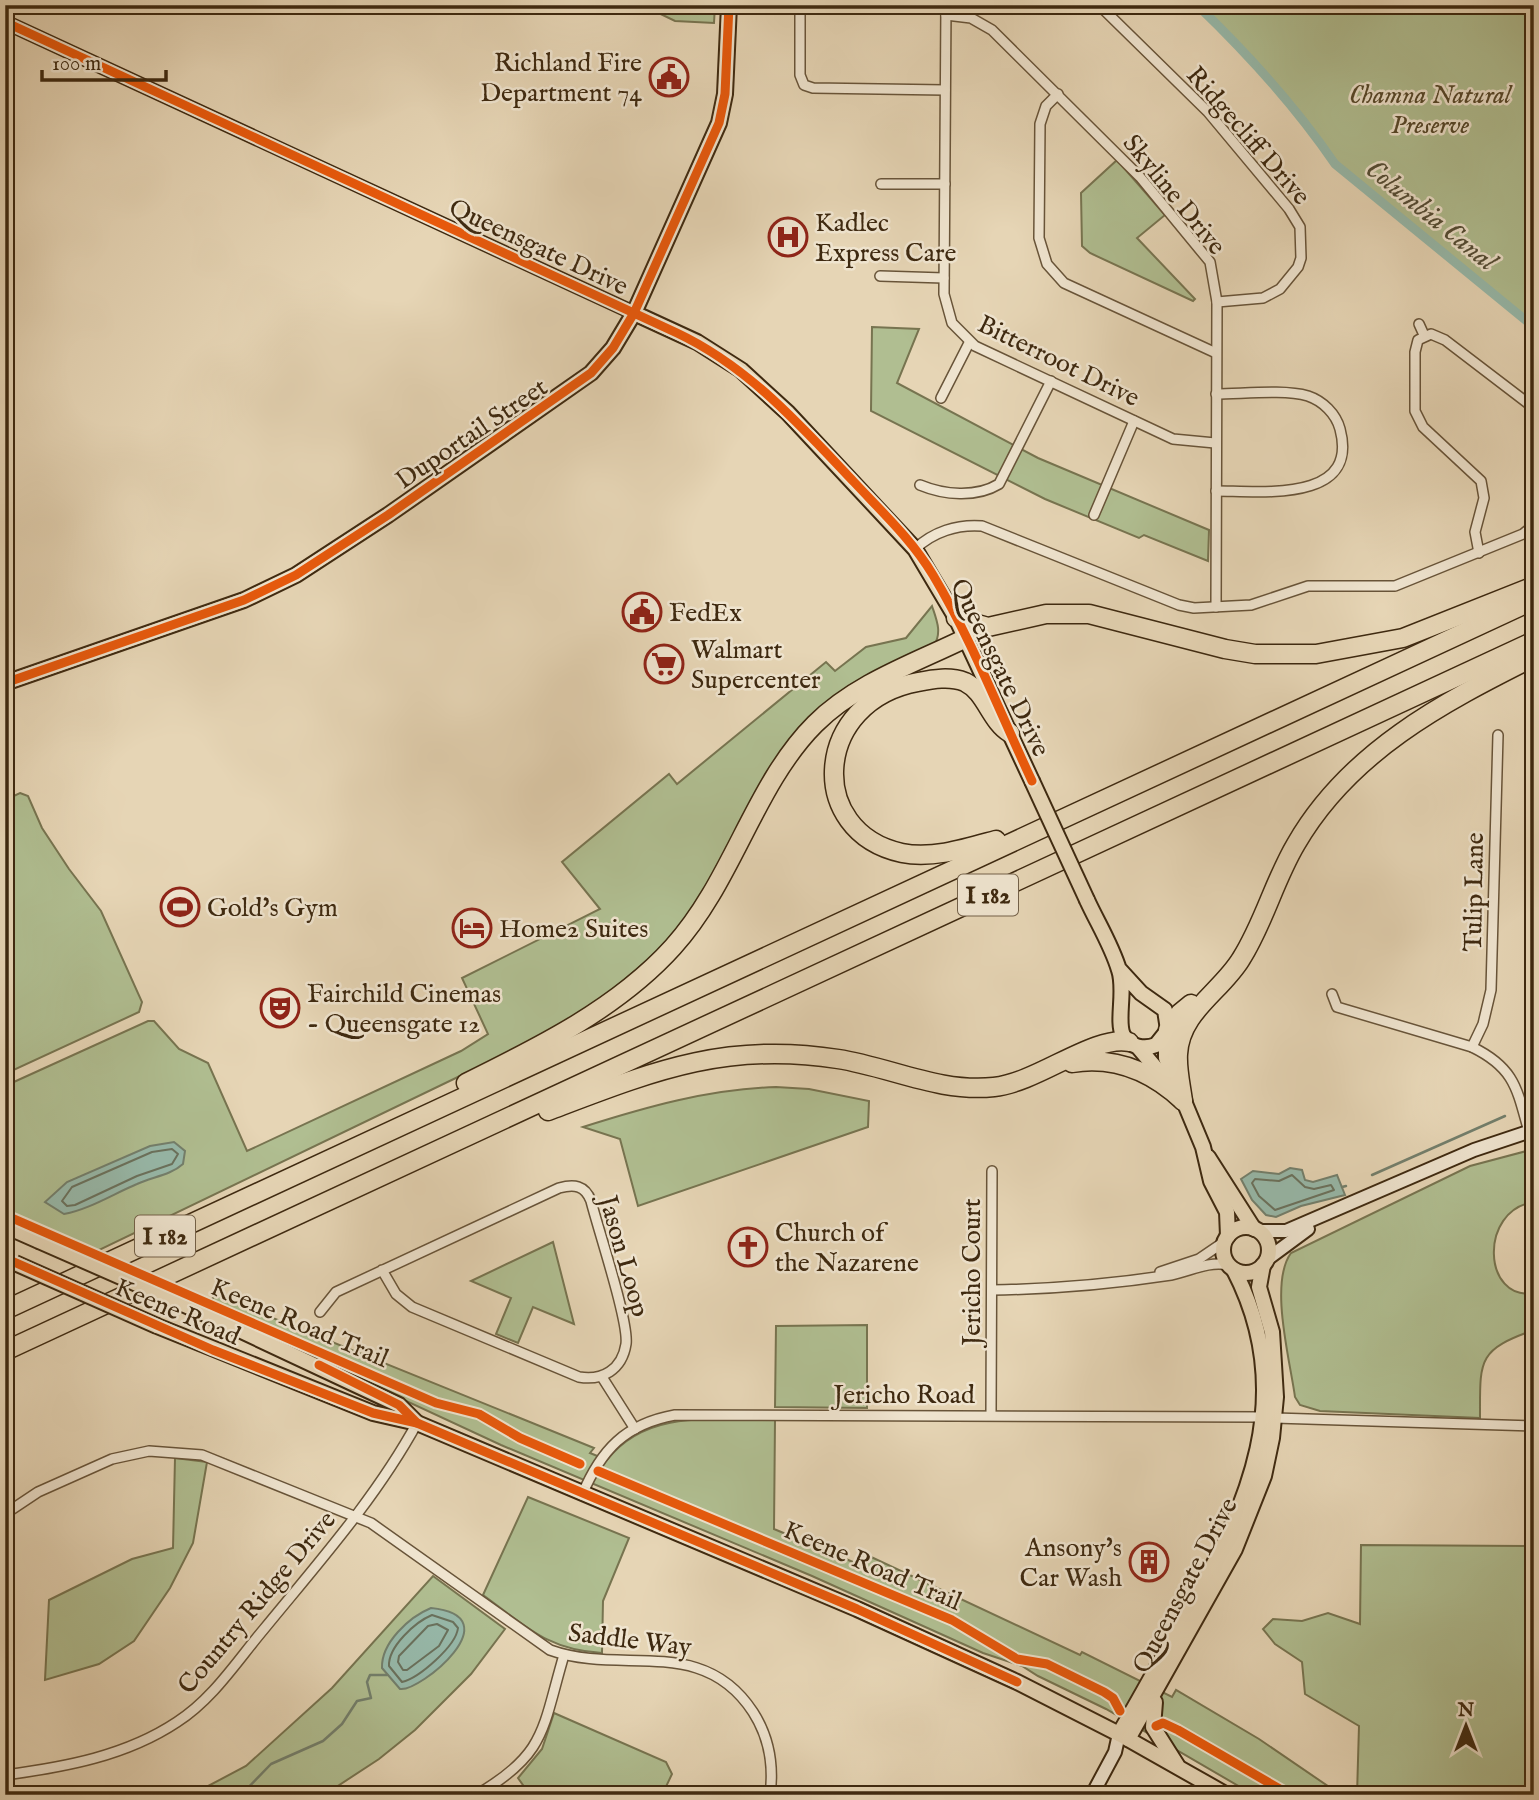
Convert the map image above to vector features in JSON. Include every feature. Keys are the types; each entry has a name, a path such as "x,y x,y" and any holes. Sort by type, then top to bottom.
{"highway":[{"path":"956,618 988,627 1046,614 1089,614 1225,649 1255,654 1316,654 1403,638 1534,586"},
{"name":"I 182","path":"5,1310 1534,600"},
{"path":"324,1162 357,1136 496,1068 600,1010 622,994 673,947 705,906 781,769 816,723 859,691 966,638"},
{"name":"I 182","path":"5,1351 1534,641"},
{"path":"1183,1101 1178,1061 1182,1032 1190,1017 1223,983 1251,941 1297,841 1347,777 1407,727 1534,657"},
{"path":"1010,733 997,725 975,690 961,681 934,680 891,688 860,708 841,735 834,771 839,799 863,834 888,849 916,855 948,852 998,839 1095,803"},
{"path":"1167,1032 1185,1008 1223,983"},
{"path":"443,1148 641,1076 688,1061 723,1055 769,1053 815,1056 931,1083 972,1088 1014,1084 1059,1066 1105,1042 1133,1044"},
{"path":"1059,1066 1092,1061 1126,1066 1155,1078 1183,1101"}],"main road":[{"name":"Duportail Street","path":"5,683 244,600 296,575 574,387 607,356 634,313 719,123 725,94 729,5"},
{"name":"Queensgate Drive","path":"634,313 696,342 741,370 788,413 915,549 966,638 1119,969"},
{"path":"1119,969 1141,993 1165,1010 1166,1058 1206,1154 1267,1241 1265,1262 1253,1272 1232,1268"},
{"path":"1119,969 1124,999 1120,1023 1133,1044 1183,1101"},
{"path":"1133,1044 1151,1047 1167,1032"},
{"path":"1206,1154 1210,1181 1227,1212 1223,1254 1255,1319 1269,1418"},
{"name":"Keene Road","path":"5,1226 203,1313 399,1405 417,1423"},
{"path":"1226,1239 1240,1228 1257,1230"},
{"name":"Keene Road","path":"10,1261 157,1326 373,1413 417,1423 857,1609 1017,1682 1124,1736 1227,1795"},
{"name":"Queensgate Drive","path":"1124,1736 1157,1690 1249,1520 1267,1464 1272,1332 1259,1287 1265,1262"},
{"name":"Queensgate Drive","path":"1124,1736 1237,1519 1269,1418"},
{"path":"1157,1690 1153,1727 1178,1766"}],"street":[{"path":"800,5 800,75 804,85 813,88 945,90"},
{"name":"Ridgecliff Drive","path":"1099,5 1208,112 1289,209 1300,227 1302,246 1298,267 1280,289 1263,298 1217,302"},
{"name":"Bitterroot Drive","path":"946,10 944,278 947,312 958,332 969,343 1134,421 1184,442 1215,443"},
{"name":"Skyline Drive","path":"946,10 983,22 1058,94 1128,163 1203,254 1213,272 1217,302 1216,607"},
{"name":"Queensgate Drive","path":"5,22 634,313"},
{"path":"1058,94 1046,106 1040,124 1039,238 1047,264 1064,283 1216,353"},
{"path":"881,184 945,184"},
{"path":"880,276 944,278"},
{"path":"1419,324 1424,335"},
{"path":"1479,553 1475,532 1484,498 1481,481 1423,427 1415,411 1415,352 1418,340 1431,334 1445,340 1534,408"},
{"path":"941,398 969,343"},
{"path":"920,485 952,494 980,492 999,484 1051,381"},
{"path":"1216,394 1308,396 1333,414 1339,423 1342,446 1335,469 1325,479 1304,490 1216,491"},
{"path":"1094,515 1134,421"},
{"path":"915,549 939,533 968,526 982,526 1179,605 1216,607 1251,605 1308,586 1395,586 1523,534 1534,525"},
{"name":"Tulip Lane","path":"1472,1047 1483,1024 1491,990 1498,736"},
{"path":"1257,1230 1283,1232 1474,1150 1531,1131 1515,1081 1493,1057 1472,1047 1337,1007 1332,994"},
{"name":"Jericho Court","path":"991,1415 992,1171"},
{"name":"Jason Loop","path":"320,1312 336,1292 559,1188 580,1187 591,1201 626,1335 624,1352 617,1366 602,1377"},
{"path":"1265,1262 1330,1214"},
{"path":"1149,1276 1199,1259 1226,1239"},
{"path":"992,1290 1066,1288 1172,1275 1208,1264 1232,1268"},
{"path":"382,1270 396,1294 412,1307 579,1377 602,1377 635,1429"},
{"name":"Jericho Road","path":"582,1495 599,1459 635,1429 661,1418 688,1414 1269,1418 1534,1426"},
{"name":"Country Ridge Drive","path":"5,1775 105,1756 142,1742 186,1716 208,1697 356,1516 417,1423"},
{"name":"Saddle Way","path":"5,1514 38,1492 98,1464 138,1453 163,1451 216,1459 371,1523 527,1637 564,1655 584,1659 671,1661 691,1665 721,1679 751,1708 765,1735 771,1768 770,1795"},
{"path":"476,1795 509,1775 531,1753 541,1732 564,1655"},
{"name":"Queensgate Drive","path":"1092,1795 1124,1736"}],"green space":[{"path":"642,5 715,5 714,23 675,21"},
{"name":"Chamna Natural Preserve","path":"1197,5 1534,5 1534,327 1335,164 1270,82"},
{"path":"1117,160 1165,215 1137,238 1195,299 1193,301 1090,253 1082,246 1081,193"},
{"path":"872,327 919,329 897,383 1038,458 1209,530 1208,561 1144,535 1139,538 1045,499 871,411"},
{"path":"932,606 938,631 934,646 843,690 669,942 600,1000 549,1031 489,1062 91,1254 46,1233 44,1237 5,1219 5,1086 148,1021 154,1021 179,1049 208,1063 247,1151 461,1051 488,1034 462,978 600,909 562,862 669,774 677,784 826,662 835,671 866,647 906,638"},
{"path":"20,793 28,796 42,828 101,911 142,1002 139,1012 5,1074 5,800"},
{"path":"776,1087 809,1089 869,1101 868,1127 638,1206 620,1139 583,1127 678,1100 726,1091"},
{"path":"1534,1149 1534,1202 1516,1209 1503,1221 1496,1237 1494,1254 1497,1270 1505,1284 1517,1292 1534,1293 1534,1330 1502,1344 1492,1351 1486,1360 1480,1383 1480,1418 1320,1411 1300,1405 1295,1397 1281,1302 1285,1266 1291,1253 1470,1166"},
{"path":"553,1242 574,1324 533,1307 518,1343 496,1334 511,1298 471,1281"},
{"path":"216,1295 594,1448 590,1453 607,1460 623,1443 662,1424 706,1419 775,1420 774,1529 865,1567 867,1555 1080,1655 1082,1652 1172,1697 1176,1690 1259,1739 1341,1795 1254,1795 1106,1709 1022,1666 983,1653 812,1576 501,1445 204,1307"},
{"path":"867,1325 867,1408 775,1407 776,1326"},
{"path":"175,1458 207,1462 193,1543 170,1588 134,1641 99,1664 45,1680 49,1600 132,1559 173,1548"},
{"path":"528,1497 629,1538 603,1601 602,1653 583,1651 552,1642 483,1595"},
{"path":"1361,1545 1534,1546 1534,1795 1357,1795 1359,1726 1305,1694 1302,1662 1275,1644 1263,1629 1273,1619 1302,1621 1328,1613 1360,1624"},
{"path":"433,1576 505,1629 471,1674 415,1730 379,1759 324,1795 191,1795 246,1766 332,1688"},
{"path":"554,1713 666,1762 672,1774 662,1795 530,1795 518,1778 542,1749"}],"water":[{"path":"174,1142 185,1151 183,1164 173,1171 74,1212 64,1214 45,1202 67,1182 150,1146"},
{"path":"1290,1168 1302,1170 1305,1180 1313,1182 1337,1175 1345,1195 1301,1206 1276,1217 1266,1215 1252,1200 1241,1179 1253,1171 1279,1174"},
{"path":"431,1608 454,1614 464,1624 463,1638 454,1653 440,1667 425,1679 400,1689 382,1668 386,1649 406,1624"}],"waterway":[{"name":"Columbia Canal","path":"1197,5 1270,81 1335,164 1534,327"},
{"path":"1372,1175 1505,1116"},
{"path":"1342,1187 1346,1186"},
{"path":"241,1795 271,1764 323,1741 342,1724 357,1701 371,1698 367,1682 370,1675 387,1675"}],"cycle path":[{"path":"5,683 244,600 296,575 388,515 591,373 613,348 634,313 719,123 725,94 729,5"},
{"path":"5,22 677,333 727,363 793,419 896,527 925,562 960,625 1032,781"},
{"name":"Keene Road Trail","path":"5,1215 436,1403 479,1414 520,1438 580,1464"},
{"path":"5,1258 213,1350 373,1413 417,1423 857,1609 1017,1682"},
{"path":"319,1365 399,1405 417,1423"},
{"name":"Keene Road Trail","path":"598,1471 952,1620 1017,1659 1047,1664 1104,1692 1113,1698 1120,1711"},
{"path":"1156,1726 1163,1723 1178,1730 1290,1795"}],"place":[{"name":"Richland Fire Department 74","path":"669,77"},
{"name":"Kadlec Express Care","path":"788,237"},
{"name":"FedEx","path":"642,612"},
{"name":"Walmart Supercenter","path":"664,664"},
{"name":"Gold's Gym","path":"180,907"},
{"name":"Home2 Suites","path":"472,928"},
{"name":"Fairchild Cinemas - Queensgate 12","path":"280,1008"},
{"name":"Church of the Nazarene","path":"748,1247"},
{"name":"Ansony's Car Wash","path":"1149,1562"}]}
